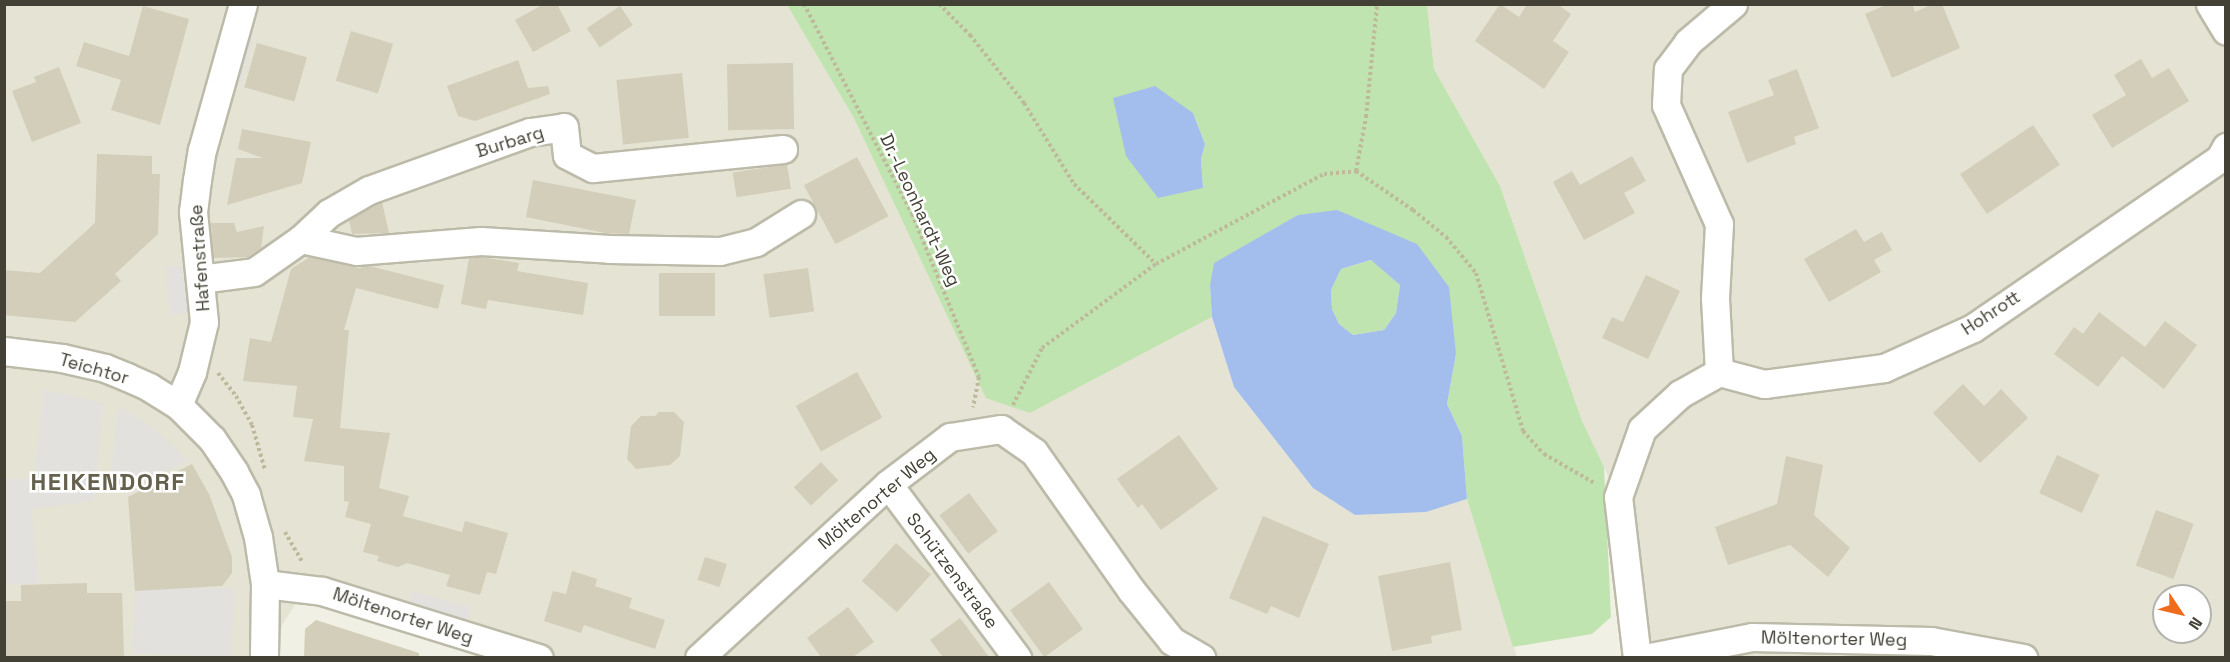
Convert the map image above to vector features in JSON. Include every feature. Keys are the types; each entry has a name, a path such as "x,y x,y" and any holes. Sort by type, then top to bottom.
{"street":[{"name":"Hafenstraße","path":"178,405 192,372 203,330 193,212 197,180 202,150 243,4"},
{"path":"1637,657 1618,497 1642,429 1680,394 1719,372 1715,298 1719,224 1666,105 1668,69 1688,42 1733,4"},
{"path":"2210,4 2226,32"},
{"name":"Burbarg","path":"200,279 254,272 301,239 329,213 369,190 530,132 564,127 567,155 593,168 783,149"},
{"name":"Hohrott","path":"1719,372 1764,384 1884,368 1894,364 1973,328 2220,158 2226,147"},
{"path":"301,239 356,251 481,242 610,249 720,250 756,242 801,214"},
{"name":"Teichtor","path":"4,351 62,358 105,368 149,387 178,405 218,446 241,484 252,510 263,561 265,584 264,657"},
{"name":"Möltenorter Weg","path":"715,652 888,484 950,437 1000,429"},
{"path":"1000,429 1034,452 1131,590 1172,641 1201,657"},
{"name":"Schützenstraße","path":"888,484 1017,657"},
{"name":"Möltenorter Weg","path":"265,584 322,591 539,657"},
{"name":"Möltenorter Weg","path":"1645,657 1752,637 2023,657"}],"path":[{"name":"Dr.-Leonhardt-Weg","path":"804,4 912,214 979,377 968,434"},
{"path":"939,4 970,35 1023,103 1074,184 1156,264"},
{"path":"1356,171 1366,117 1377,4"},
{"path":"1000,429 1042,348 1156,264 1324,174 1356,171 1413,210 1446,237 1476,273 1523,431 1544,454 1618,497"}],"shaded area":[{"path":"4,5 787,5 1030,413 1212,317 1234,387 1313,488 1355,515 1426,512 1467,499 1517,657 482,658 320,602 295,605 282,625 275,657 5,657"},
{"path":"1427,5 2225,5 2225,657 1637,657 1618,497 1582,421 1500,186 1434,69"},
{"path":"250,26 254,37 241,83 227,94"},
{"path":"189,266 190,313 170,315 166,267"},
{"path":"43,389 103,403 94,501 31,509 39,584 5,585 5,479 35,479"},
{"path":"119,406 151,426 188,460 126,492 108,492"},
{"path":"135,586 234,589 232,657 133,654"},
{"path":"411,591 471,607 466,624 406,608"}],"green space":[{"path":"787,5 1427,5 1434,69 1500,186 1582,421 1604,467 1611,617 1592,634 1513,647 1467,499 1462,436 1447,404 1456,354 1417,244 1210,285 1212,317 1030,413 986,398 854,118","holes":["1193,113 1205,144 1201,159 1203,188"]},
{"path":"1372,260 1400,285 1396,313 1384,330 1353,335 1339,324 1332,309 1331,290 1341,269"}],"water":[{"path":"1155,86 1193,113 1205,144 1201,159 1203,188 1158,198 1126,156 1113,98"},
{"path":"1337,210 1417,244 1449,287 1456,354 1447,404 1462,436 1467,499 1426,512 1355,515 1313,488 1234,387 1212,317 1210,285 1214,263 1298,215","holes":["1371,260 1400,285 1396,313 1384,330 1353,335 1339,324 1332,309 1331,290 1341,269"]}],"building":[{"path":"544,4 557,4 571,31 533,52 515,20"},
{"path":"1500,4 1519,17 1527,4 1557,4 1571,14 1553,41 1569,52 1544,89 1475,41"},
{"path":"1888,4 1912,4 1915,12 1933,4 1942,4 1960,48 1892,78 1865,14"},
{"path":"143,6 189,19 160,125 111,110 121,80 76,66 84,42 129,56"},
{"path":"620,6 633,25 600,47 587,28"},
{"path":"351,31 393,44 378,94 336,81"},
{"path":"257,43 307,57 294,102 244,87"},
{"path":"2141,59 2152,78 2169,68 2189,101 2112,148 2092,115 2126,95 2114,75"},
{"path":"518,60 528,88 548,86 550,94 475,121 458,116 447,86"},
{"path":"793,63 794,129 728,130 727,64"},
{"path":"59,67 81,123 32,142 12,91 36,82 34,77"},
{"path":"1797,69 1819,128 1794,137 1796,144 1747,163 1728,112 1774,95 1768,80"},
{"path":"682,73 689,138 623,145 616,80"},
{"path":"2033,125 2060,165 1987,214 1960,174"},
{"path":"242,129 311,142 302,183 227,205 236,158 263,158 238,149"},
{"path":"97,154 152,156 152,174 160,174 158,234 115,274 121,281 75,322 4,315 4,270 40,273 95,223"},
{"path":"1632,156 1646,181 1624,193 1635,213 1584,240 1553,182 1572,171 1580,185"},
{"path":"857,157 888,216 835,244 804,185"},
{"path":"787,164 791,189 737,197 733,173"},
{"path":"533,180 636,200 629,234 605,233 526,217"},
{"path":"382,202 389,233 352,234 349,220"},
{"path":"211,223 234,223 237,232 264,226 261,248 248,257 213,258"},
{"path":"1856,229 1864,242 1882,232 1892,250 1874,260 1881,272 1829,302 1804,259"},
{"path":"310,257 359,268 370,266 444,285 438,309 356,288 344,330 349,330 340,428 390,433 379,488 409,496 403,516 462,532 465,521 508,533 496,574 487,572 480,595 446,586 450,575 407,563 398,567 377,561 379,556 363,552 371,524 345,517 349,502 344,501 344,466 304,461 313,419 293,417 297,386 243,381 250,338 271,342 291,269"},
{"path":"481,257 519,263 517,271 588,283 583,315 488,300 486,309 461,304 469,258"},
{"path":"808,268 814,312 770,318 763,274"},
{"path":"659,273 715,273 715,316 659,316"},
{"path":"1646,275 1680,291 1648,359 1602,338 1612,317 1623,322"},
{"path":"2099,312 2145,347 2165,321 2197,345 2164,389 2122,356 2098,387 2054,354 2074,327 2083,334"},
{"path":"857,372 882,417 821,451 796,406"},
{"path":"1963,384 1984,406 2001,389 2028,418 1980,463 1933,413"},
{"path":"659,412 674,412 684,422 680,456 670,465 636,469 627,459 631,426 641,416 655,416"},
{"path":"1179,435 1218,489 1161,530 1142,504 1138,508 1117,479"},
{"path":"2057,455 2100,475 2082,513 2039,493"},
{"path":"1786,456 1823,465 1814,515 1850,548 1828,577 1790,545 1728,565 1715,527 1777,504"},
{"path":"821,462 838,480 811,506 794,487"},
{"path":"192,464 209,494 232,557 232,573 222,586 135,591 128,497"},
{"path":"969,493 998,531 968,554 939,515"},
{"path":"2156,510 2194,524 2173,579 2136,565"},
{"path":"1263,516 1329,544 1299,618 1271,606 1267,614 1229,598"},
{"path":"896,543 931,574 897,612 862,581"},
{"path":"705,557 727,564 719,587 698,580"},
{"path":"1450,562 1462,630 1431,636 1432,643 1392,651 1378,576"},
{"path":"572,571 597,579 595,586 632,598 629,608 665,620 655,649 584,625 581,633 544,621 553,591 566,594"},
{"path":"1049,582 1083,629 1044,657 1010,610"},
{"path":"87,583 87,593 122,593 124,657 4,657 4,601 21,601 21,585"},
{"path":"848,607 874,642 853,657 821,657 807,638"},
{"path":"960,618 989,657 943,657 930,640"},
{"path":"316,620 419,653 419,657 304,657 305,629"}],"district":[{"name":"HEIKENDORF","path":"108,482"}]}
